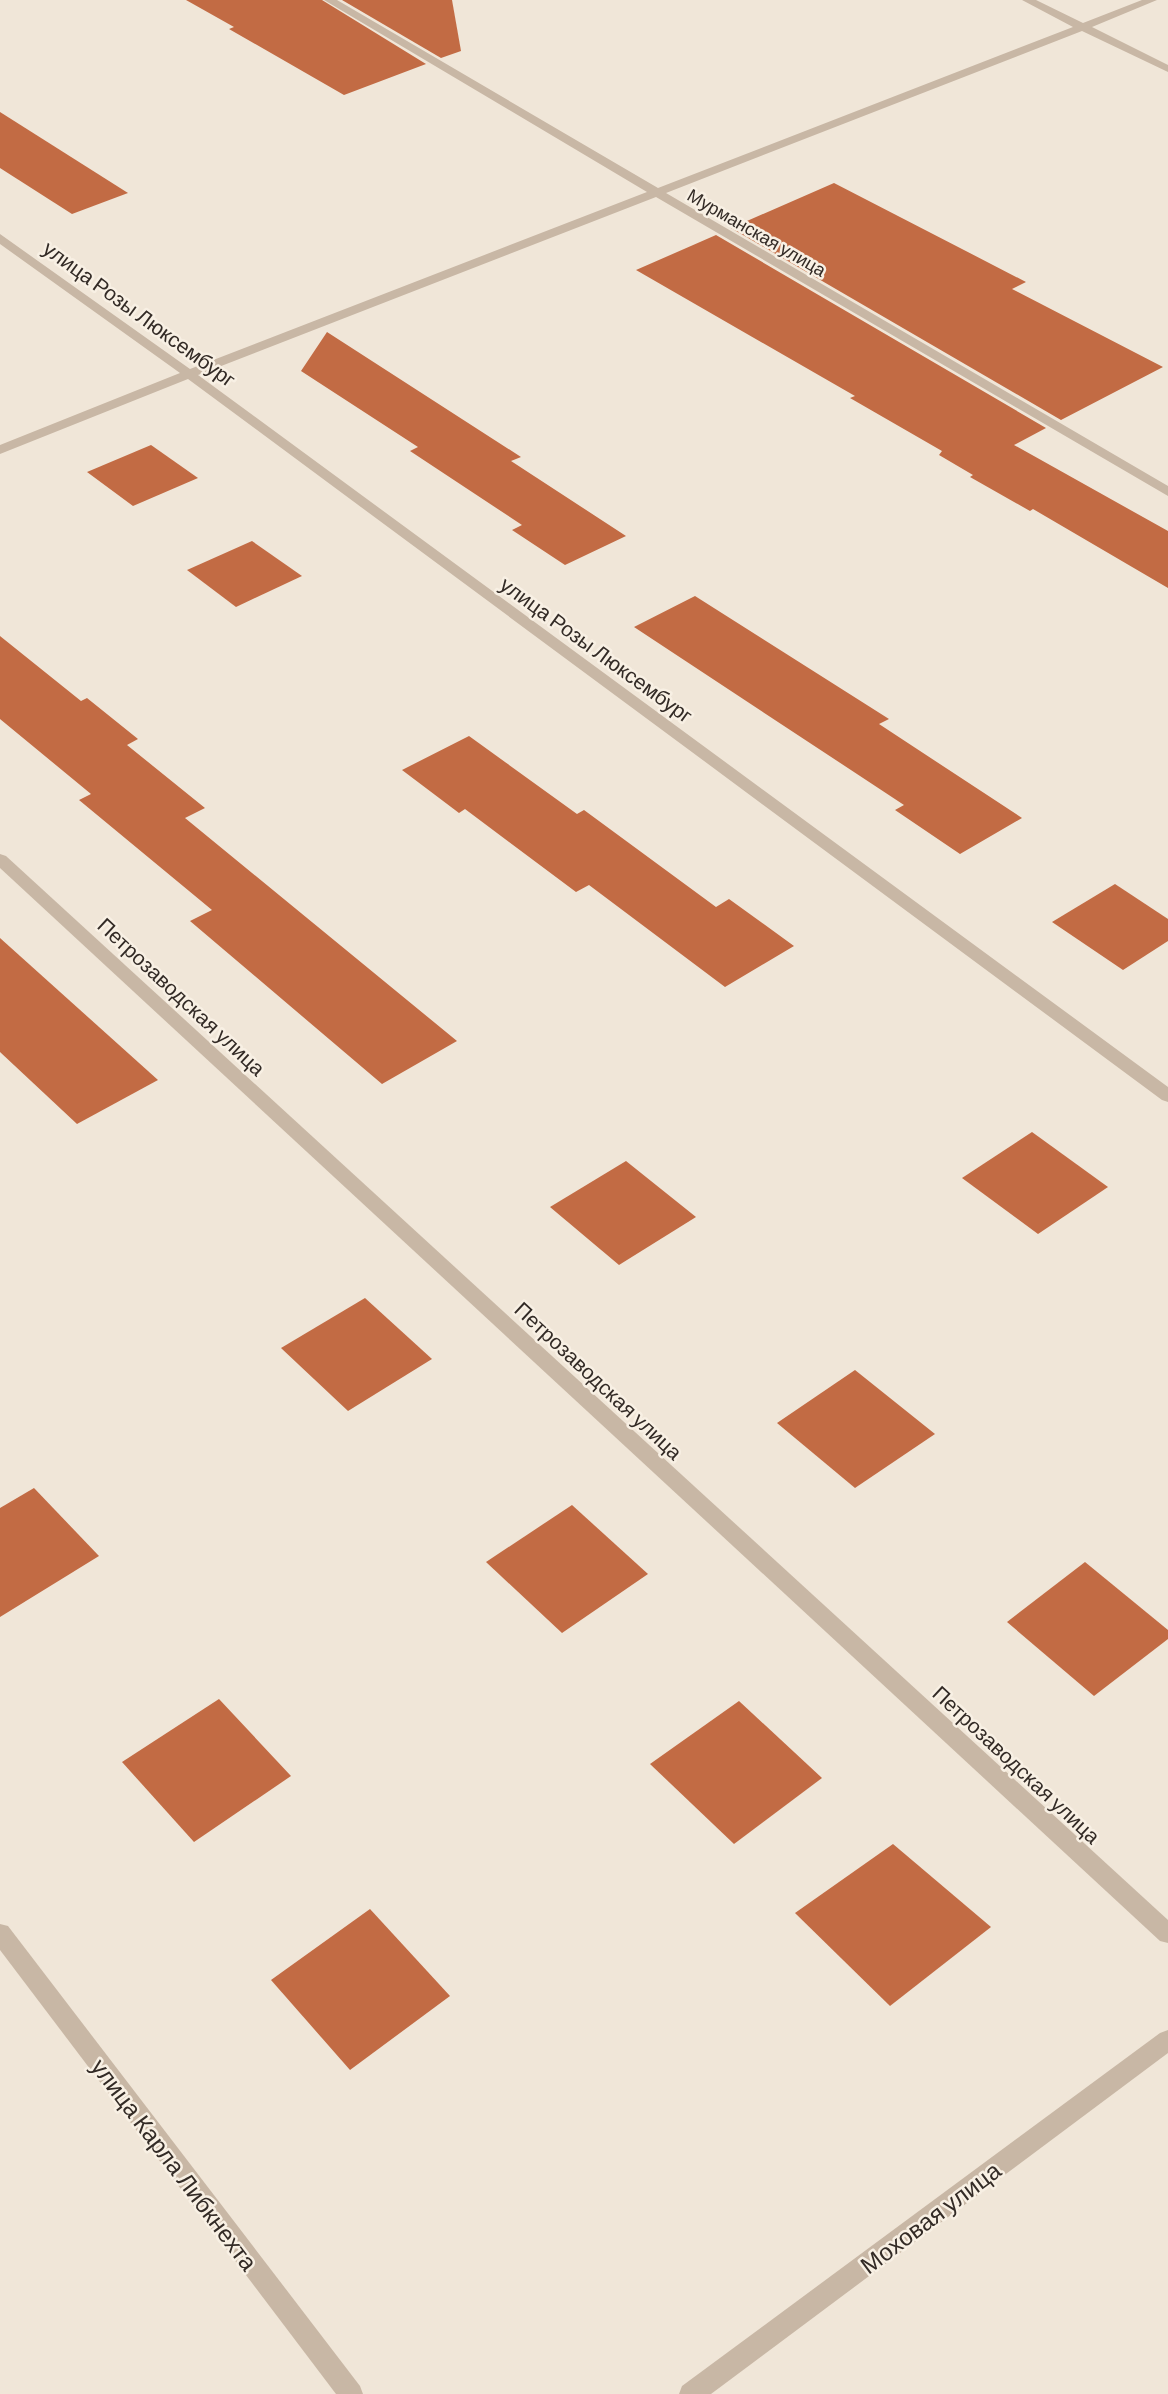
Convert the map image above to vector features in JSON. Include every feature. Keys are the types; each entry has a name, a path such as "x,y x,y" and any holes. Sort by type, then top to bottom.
{"street":[{"name":"Мурманская улица","path":"329,0 1168,492"},
{"path":"1027,0 1168,69"},
{"path":"0,450 1152,0"},
{"name":"улица Розы Люксембург","path":"0,238 189,374 1168,1097"},
{"name":"Петрозаводская улица","path":"0,859 1168,1934"},
{"name":"улица Карла Либкнехта","path":"0,1933 351,2394"},
{"name":"Моховая улица","path":"691,2394 1168,2040"}],"building":[{"path":"186,0 322,0 426,64 344,95 229,29 234,27"},
{"path":"342,0 452,0 461,51 441,58"},
{"path":"0,112 128,193 72,214 0,168"},
{"path":"834,183 1026,282 1012,289 1163,367 1061,420 731,228"},
{"path":"716,235 1046,428 1014,445 1168,531 1168,588 1033,509 1030,511 970,477 973,475 939,455 942,451 850,398 855,396 636,270"},
{"path":"327,332 521,457 511,461 626,536 565,565 512,530 522,525 410,451 418,447 301,371"},
{"path":"151,445 198,478 133,506 87,472"},
{"path":"252,541 302,576 236,607 187,570"},
{"path":"695,596 889,719 879,724 1022,818 960,854 895,810 904,805 634,627"},
{"path":"0,636 81,701 87,698 138,739 127,745 205,808 185,818 457,1041 382,1084 190,921 212,910 79,800 91,794 0,719"},
{"path":"469,736 577,814 584,810 716,907 729,899 794,946 725,987 589,885 576,892 465,809 459,813 402,770"},
{"path":"1115,884 1168,919 1168,941 1123,970 1052,922"},
{"path":"0,938 158,1080 77,1124 0,1052"},
{"path":"1032,1132 1108,1187 1038,1234 962,1178"},
{"path":"626,1161 696,1217 619,1265 550,1207"},
{"path":"365,1298 432,1359 348,1411 281,1348"},
{"path":"855,1370 935,1434 855,1488 777,1423"},
{"path":"34,1488 99,1556 0,1617 0,1508"},
{"path":"572,1505 648,1574 562,1633 486,1562"},
{"path":"1085,1562 1168,1630 1168,1639 1094,1696 1007,1622"},
{"path":"219,1699 291,1776 194,1842 122,1762"},
{"path":"739,1701 822,1778 734,1844 650,1764"},
{"path":"893,1844 991,1927 890,2006 795,1913"},
{"path":"370,1909 450,1996 350,2070 271,1980"}]}
